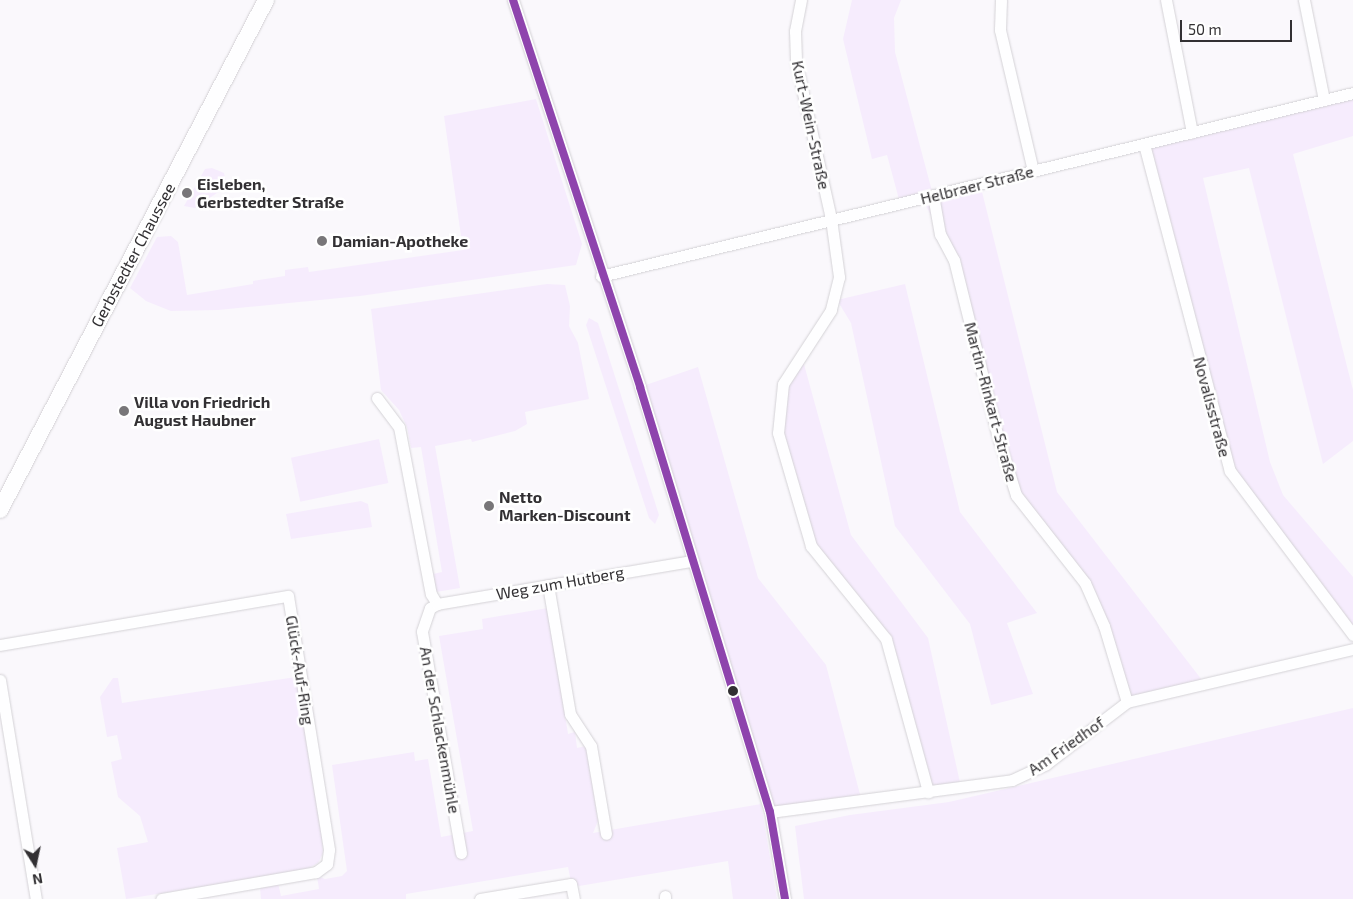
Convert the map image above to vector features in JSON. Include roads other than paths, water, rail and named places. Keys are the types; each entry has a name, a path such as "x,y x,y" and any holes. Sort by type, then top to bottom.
{"main road":[{"name":"Gerbstedter Chaussee","path":"0,510 266,0"}],"street":[{"path":"513,0 601,276 640,387 770,812 785,899"},
{"name":"Kurt-Wein-Straße","path":"801,0 795,31 796,62 839,257 837,295 825,322 783,384 778,433 811,546 886,639 928,792"},
{"path":"1001,0 1000,30 1033,171"},
{"path":"1166,0 1192,132"},
{"path":"1304,0 1324,100"},
{"name":"Helbraer Straße","path":"601,276 1353,93"},
{"name":"Novalisstraße","path":"1144,144 1230,471 1353,635"},
{"name":"Martin-Rinkart-Straße","path":"933,196 940,234 954,260 997,434 1016,495 1085,583 1104,626 1127,702"},
{"path":"377,398 399,426 434,606"},
{"name":"Weg zum Hutberg","path":"434,606 692,560"},
{"path":"548,585 570,714 591,746 606,834"},
{"name":"Glück-Auf-Ring","path":"0,645 288,596 329,850 327,864 316,872 161,899"},
{"name":"An der Schlackenmühle","path":"434,606 422,631 461,853"},
{"name":"Am Friedhof","path":"770,812 928,792 1029,774 1127,702 1353,649"},
{"path":"0,680 36,899"},
{"path":"480,899 571,884 574,899"}],"place":[{"name":"Eisleben, Gerbstedter Straße","path":"187,193"},
{"name":"Damian-Apotheke","path":"322,241"},
{"name":"Villa von Friedrich August Haubner","path":"124,411"},
{"name":"Netto Marken-Discount","path":"489,506"}]}
